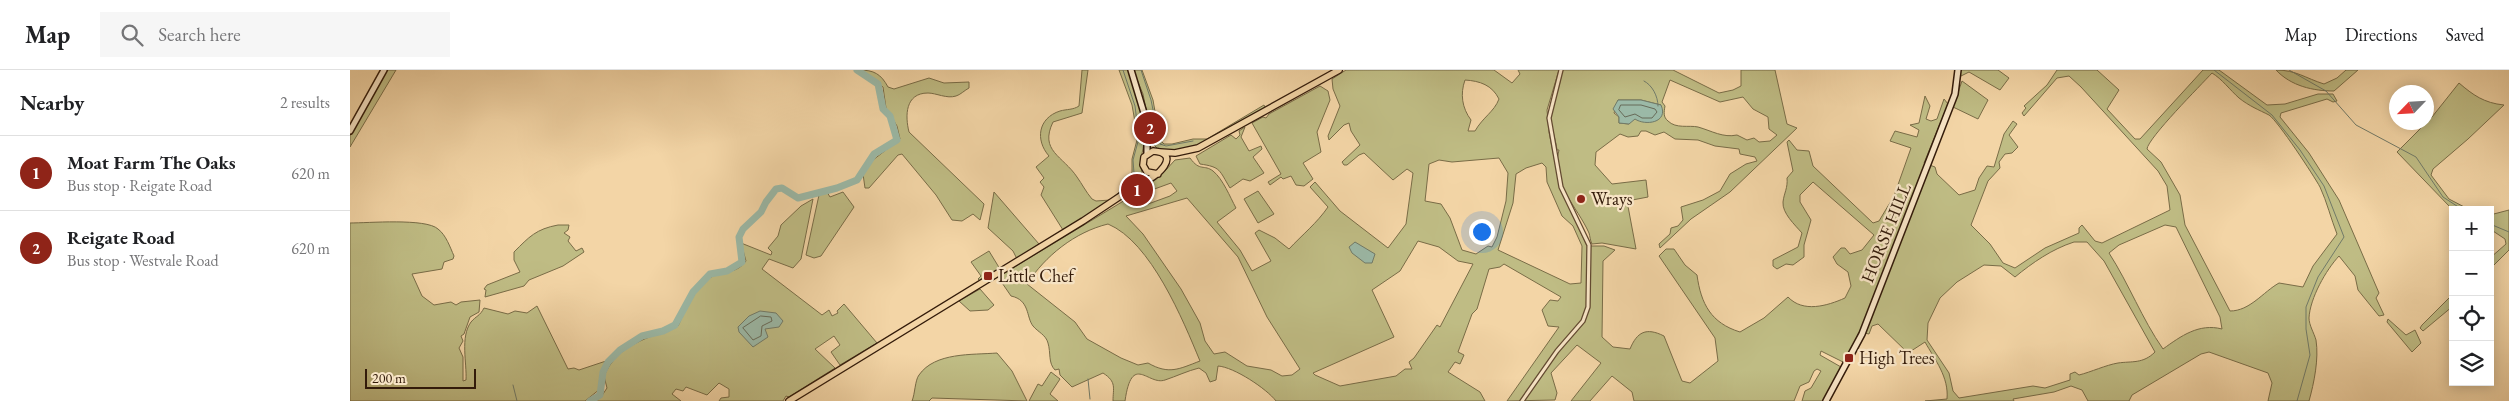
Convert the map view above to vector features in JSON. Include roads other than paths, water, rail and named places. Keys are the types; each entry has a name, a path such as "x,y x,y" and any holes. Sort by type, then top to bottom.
{"main road":[{"path":"1140,183 1144,168 1143,161 1147,154 1191,151 1339,70"},
{"path":"1158,152 1166,162"},
{"path":"789,401 1083,222 1140,183 1158,174 1164,170 1166,162 1175,153"},
{"path":"1144,168 1150,174 1158,174"}],"street":[{"path":"350,131 384,70"},
{"path":"1131,70 1142,100 1147,123 1147,154"},
{"path":"1522,401 1557,351 1583,322 1588,307 1589,245 1561,187 1550,118 1561,70"},
{"name":"HORSE HILL","path":"1826,401 1862,334 1955,94 1958,70"},
{"path":"1148,141 1158,152"}],"water":[{"path":"1618,100 1641,100 1661,105 1662,116 1650,122 1635,119 1629,124 1619,123 1619,117 1613,109"},
{"path":"1355,242 1375,254 1372,263 1365,263 1352,253 1349,247"},
{"path":"760,311 776,313 783,321 779,327 765,329 768,337 753,347 739,332 738,327 749,316"}],"waterway":[{"path":"590,401 600,395 603,372 608,362 620,350 642,336 663,331 675,325 693,292 710,274 727,271 742,262 739,237 743,229 761,212 776,189 782,188 798,198 837,188 857,180 874,154 897,140 890,116 883,109 878,84 857,70"},
{"path":"1123,70 1135,106 1139,138 1133,160 1134,173 1127,181"},
{"path":"1141,70 1151,100 1160,144 1166,146 1193,141"},
{"path":"2214,70 2272,115 2300,150 2324,186 2344,237 2318,277 2306,307 2306,329 2310,355 2297,401"},
{"path":"2289,70 2326,91 2356,125 2416,157 2443,197 2457,206"},
{"path":"1644,81 1654,91 1658,106"},
{"path":"2494,226 2509,232"},
{"path":"1088,379 1090,399"},
{"path":"513,385 517,401"}],"place":[{"name":"Reigate Road","path":"1150,128"},
{"name":"Moat Farm The Oaks","path":"1137,190"},
{"name":"Wrays","path":"1581,199"},
{"name":"Little Chef","path":"988,276"},
{"name":"High Trees","path":"1849,358"}]}
